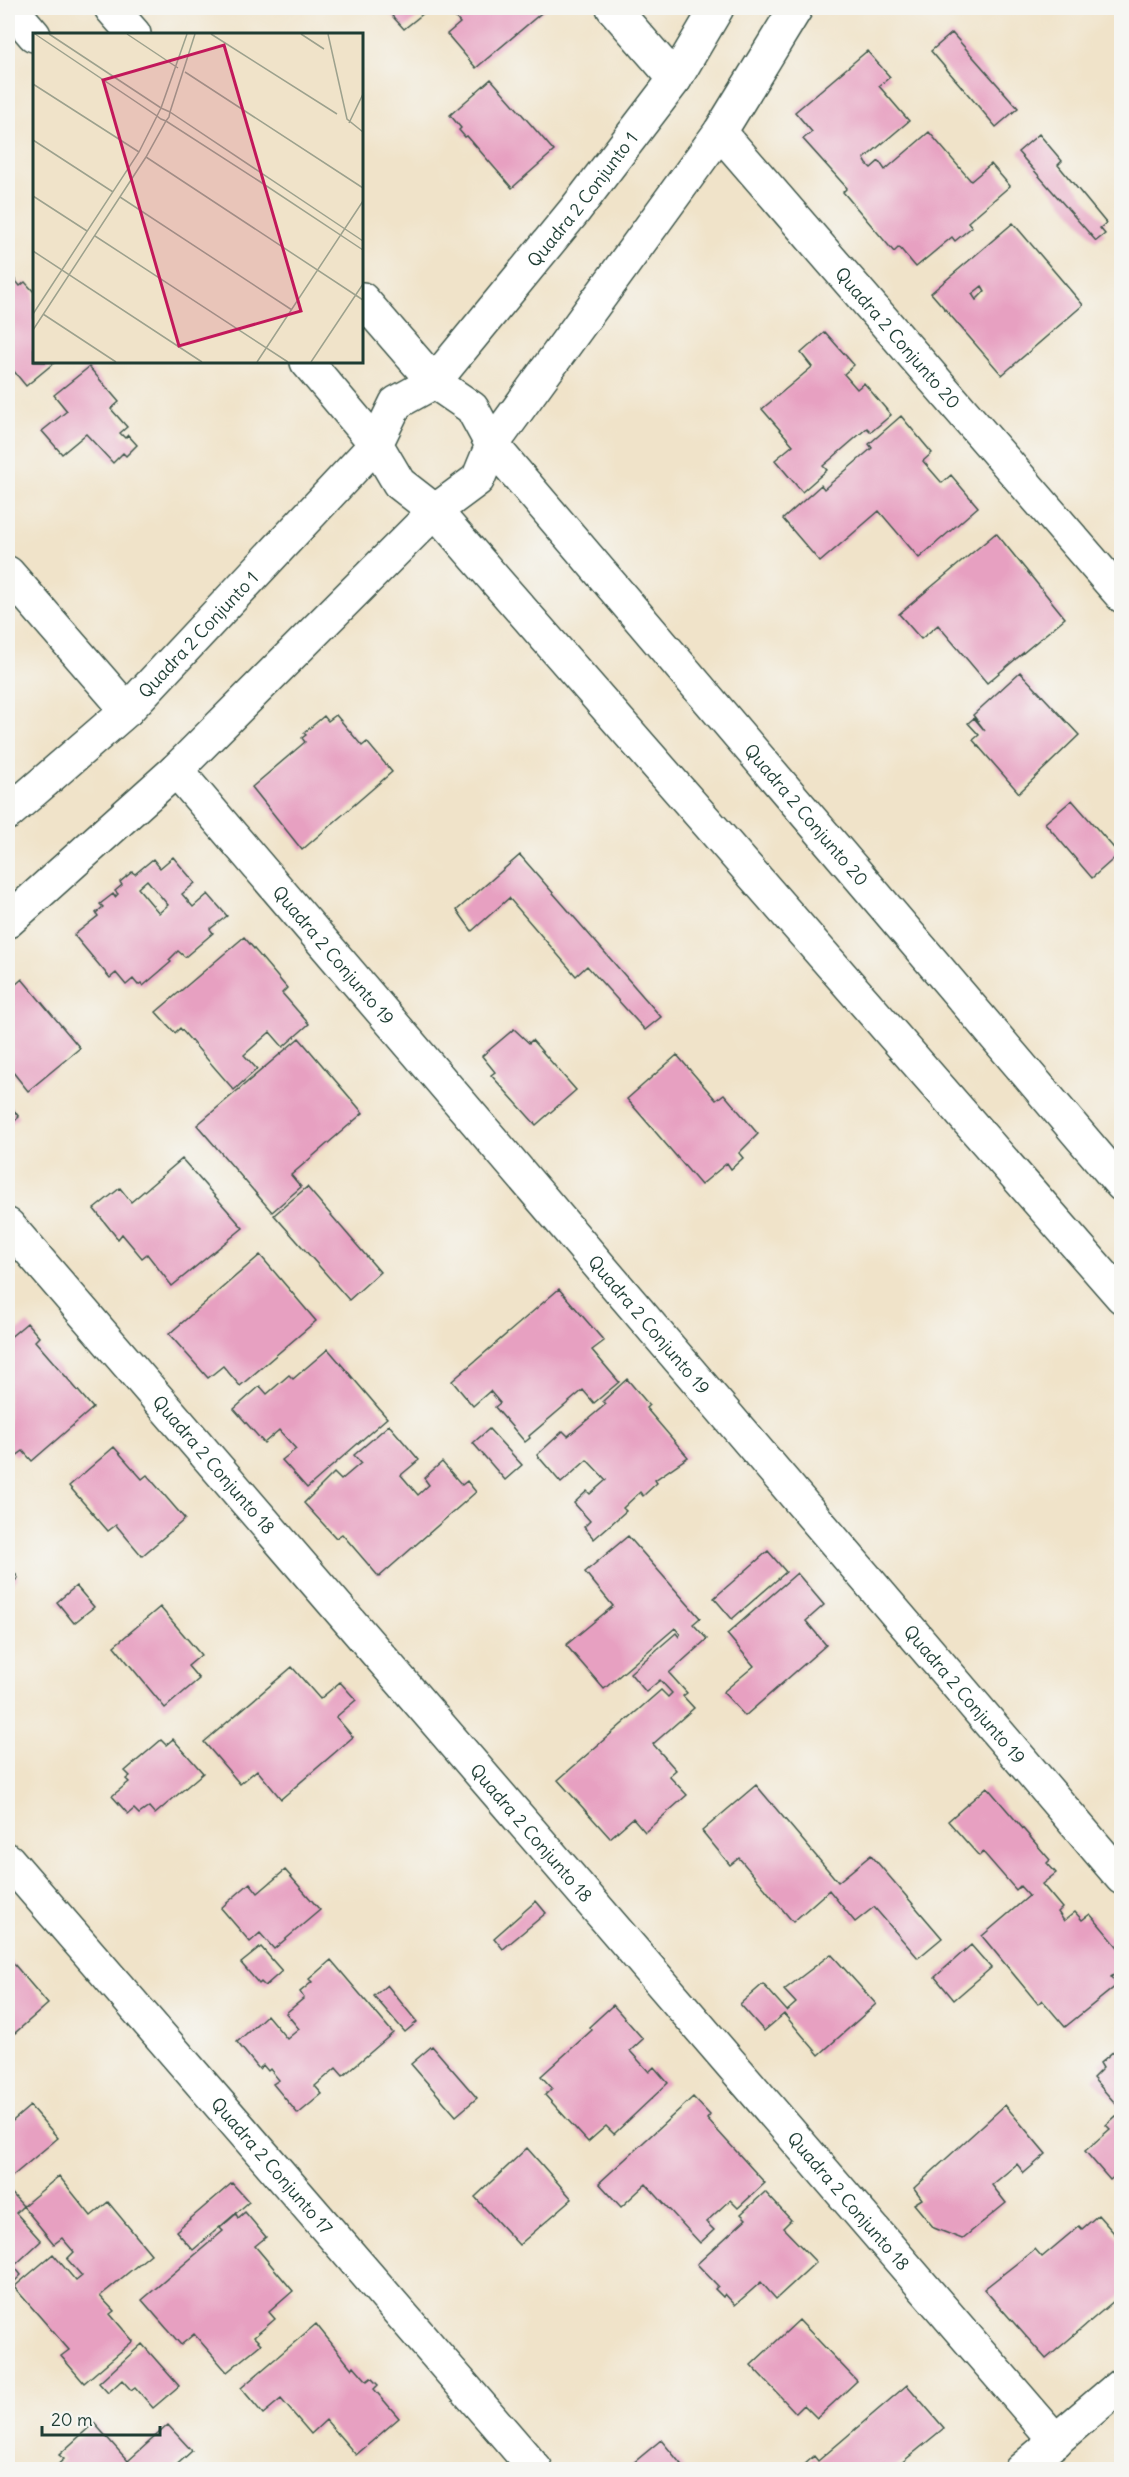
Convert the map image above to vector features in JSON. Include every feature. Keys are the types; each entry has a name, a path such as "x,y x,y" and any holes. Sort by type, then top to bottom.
{"street":[{"path":"11,8 33,34"},
{"path":"111,8 133,33"},
{"path":"613,8 675,79"},
{"name":"Quadra 2 Conjunto 1","path":"434,382 574,210 675,79 717,8"},
{"path":"8,921 176,770 435,511 478,479 492,445 720,132 796,8"},
{"name":"Quadra 2 Conjunto 20","path":"720,132 1122,596"},
{"path":"363,300 434,382 472,408 492,445"},
{"path":"308,363 376,444 399,483 435,511 1122,1297"},
{"path":"376,444 396,403 434,382"},
{"name":"Quadra 2 Conjunto 1","path":"8,813 126,710 376,444"},
{"name":"Quadra 2 Conjunto 20","path":"492,445 1122,1185"},
{"path":"8,573 126,710"},
{"name":"Quadra 2 Conjunto 19","path":"176,770 1122,1878"},
{"name":"Quadra 2 Conjunto 18","path":"8,1225 1056,2441"},
{"name":"Quadra 2 Conjunto 17","path":"8,1860 536,2469"},
{"path":"1021,2469 1122,2384"}],"building":[{"path":"385,8 430,8 404,29"},
{"path":"447,8 546,9 476,68 447,34 460,23"},
{"path":"952,33 1018,108 996,127 931,51"},
{"path":"867,51 890,77 879,86 909,121 864,159 871,168 879,161 885,170 929,132 971,181 991,164 1010,186 968,222 972,227 955,241 952,237 916,267 899,247 894,252 843,192 847,188 803,139 812,132 795,112"},
{"path":"491,79 554,151 512,188 467,136 465,137 459,130 461,128 450,115"},
{"path":"1039,134 1062,161 1058,165 1106,223 1100,228 1105,234 1096,241 1018,152"},
{"path":"1013,223 1083,305 1002,375 931,293","holes":["982,286 985,291 976,300 972,294"]},
{"path":"8,271 20,286 25,282 33,291 33,363 54,363 26,386 8,364"},
{"path":"825,332 854,365 844,374 857,389 864,383 891,415 871,432 867,428 823,466 827,470 802,492 775,460 793,445 762,409 812,367 801,353"},
{"path":"89,367 119,402 111,409 127,427 120,433 125,438 128,435 137,445 126,456 123,453 113,463 86,434 62,454 42,431 67,411 54,395"},
{"path":"901,416 932,453 923,461 942,483 951,475 978,507 919,558 879,511 820,562 783,519 821,485 824,489 872,448 869,444"},
{"path":"996,533 1065,618 987,683 938,625 921,639 899,614"},
{"path":"1020,672 1079,735 1019,793 973,740 979,735 968,723 974,718 985,731 973,715"},
{"path":"336,715 362,746 367,742 392,772 302,850 252,787 305,742 302,738 306,735 304,733 324,716 328,721"},
{"path":"1072,800 1119,854 1092,878 1045,823"},
{"path":"520,855 661,1017 645,1030 587,966 576,976 509,898 472,931 457,910"},
{"path":"173,857 195,883 182,894 193,907 208,894 227,916 210,929 213,933 185,957 178,951 169,960 171,962 143,986 141,983 138,985 133,979 126,985 116,973 110,978 74,935 98,916 96,913 103,907 100,904 113,894 115,897 118,894 115,891 122,885 120,882 132,872 135,874 153,859 160,868","holes":["147,880 168,905 159,913 138,888"]},
{"path":"244,937 287,988 282,993 309,1024 283,1047 270,1032 244,1055 257,1069 234,1090 180,1028 175,1033 156,1012"},
{"path":"22,979 80,1048 28,1091 12,1071 8,1079 8,991"},
{"path":"514,1029 529,1043 532,1040 576,1090 536,1125 491,1075 495,1072 482,1056"},
{"path":"299,1038 363,1113 291,1175 301,1187 272,1212 197,1125"},
{"path":"677,1055 716,1100 724,1094 758,1134 739,1153 743,1158 731,1169 727,1163 701,1185 627,1099"},
{"path":"8,1103 19,1117 8,1127"},
{"path":"182,1159 243,1228 172,1286 147,1254 142,1258 122,1234 118,1239 94,1209 120,1188 131,1202"},
{"path":"307,1187 380,1272 349,1300 274,1215"},
{"path":"260,1255 316,1321 240,1386 223,1366 208,1378 169,1334"},
{"path":"559,1289 604,1341 592,1350 619,1382 594,1403 583,1390 525,1442 495,1407 500,1403 490,1391 473,1406 452,1381"},
{"path":"27,1323 39,1337 35,1341 93,1408 32,1461 23,1451 16,1456 8,1447 8,1339"},
{"path":"328,1349 387,1418 307,1488 282,1460 296,1449 279,1430 264,1443 234,1409 260,1386 267,1394 289,1375 293,1379"},
{"path":"627,1379 649,1405 646,1408 688,1457 655,1480 657,1483 643,1496 640,1492 623,1508 626,1511 594,1539 584,1527 590,1521 574,1503 587,1491 590,1494 606,1480 587,1460 561,1483 537,1455 563,1431 568,1436 606,1404 603,1401"},
{"path":"389,1425 419,1460 401,1475 418,1495 429,1485 424,1478 442,1462 462,1485 467,1481 476,1492 379,1577 342,1534 336,1538 304,1503 334,1473 341,1480 361,1463 354,1455"},
{"path":"489,1429 522,1465 505,1480 473,1443"},
{"path":"114,1447 142,1479 147,1475 185,1519 142,1556 116,1525 108,1531 69,1486"},
{"path":"628,1536 700,1618 693,1624 707,1639 669,1673 687,1693 683,1696 694,1708 653,1744 676,1770 669,1776 687,1795 645,1832 633,1818 610,1838 558,1780 661,1690 668,1697 672,1693 660,1680 646,1692 630,1673 676,1633 679,1637 680,1634 675,1628 604,1689 566,1645 613,1606 585,1572"},
{"path":"768,1551 786,1572 732,1619 714,1598"},
{"path":"8,1563 18,1578 8,1587"},
{"path":"797,1573 824,1605 806,1621 826,1645 745,1716 723,1692 754,1666 727,1634"},
{"path":"76,1586 94,1607 74,1623 57,1602"},
{"path":"160,1607 201,1655 188,1666 199,1679 165,1708 114,1646"},
{"path":"292,1667 320,1699 340,1682 356,1700 336,1717 353,1737 281,1799 257,1770 240,1784 204,1742"},
{"path":"173,1739 203,1773 155,1814 149,1807 139,1814 134,1809 128,1814 112,1796 129,1782 126,1779 130,1776 125,1771 161,1740 166,1745"},
{"path":"756,1785 838,1882 871,1855 942,1938 918,1958 874,1907 855,1922 829,1890 793,1922 739,1858 730,1865 702,1831"},
{"path":"987,1787 1050,1860 1047,1863 1056,1873 1042,1884 1062,1908 1058,1912 1064,1921 1075,1912 1082,1920 1090,1914 1122,1952 1122,1969 1111,1977 1117,1985 1065,2027 1042,2000 1038,2004 982,1936 1029,1896 1020,1886 1016,1890 983,1852 979,1856 948,1821"},
{"path":"285,1870 320,1910 274,1949 260,1933 250,1942 221,1908 250,1883 258,1893"},
{"path":"536,1901 546,1913 503,1949 494,1938"},
{"path":"971,1945 991,1968 954,2000 935,1977"},
{"path":"261,1947 282,1971 265,1986 261,1982 259,1984 241,1963"},
{"path":"831,1954 876,2004 819,2055 784,2014 764,2031 740,2004 763,1984 787,2011 796,2003 784,1990"},
{"path":"8,1957 48,2004 8,2039"},
{"path":"331,1960 393,2033 343,2076 336,2068 315,2086 322,2094 298,2114 273,2084 279,2080 270,2069 268,2071 263,2065 259,2069 237,2042 267,2015 287,2039 299,2029 286,2013 304,1998 300,1992 312,1982 309,1979"},
{"path":"387,1985 417,2022 405,2032 374,1996"},
{"path":"613,2005 643,2039 630,2051 649,2072 654,2067 668,2083 614,2134 606,2126 588,2142 545,2095 552,2088 541,2076 592,2030 589,2027"},
{"path":"1122,2044 1122,2111 1093,2078 1103,2068 1100,2063"},
{"path":"432,2046 477,2098 456,2116 411,2064"},
{"path":"693,2097 710,2115 707,2119 765,2183 738,2208 730,2200 706,2222 714,2230 700,2243 646,2184 621,2207 599,2183"},
{"path":"1005,2105 1046,2154 1024,2173 1017,2164 992,2185 1006,2203 962,2239 934,2228 914,2204 922,2199 914,2188"},
{"path":"30,2106 58,2138 9,2179 8,2125"},
{"path":"1116,2116 1122,2119 1122,2170 1110,2180 1085,2151 1110,2129 1106,2125"},
{"path":"527,2148 572,2199 519,2245 475,2197"},
{"path":"59,2176 91,2216 108,2202 151,2254 100,2296 114,2311 110,2314 133,2341 84,2383 61,2356 69,2350 14,2287 53,2254 76,2281 82,2276 67,2259 74,2252 62,2238 54,2244 23,2206"},
{"path":"232,2183 249,2202 193,2250 176,2231"},
{"path":"8,2189 23,2206 16,2213 41,2241 14,2266 21,2275 8,2288"},
{"path":"765,2192 791,2220 783,2228 816,2262 776,2299 761,2282 735,2305 725,2294 723,2297 715,2289 718,2286 697,2264 746,2219 741,2214"},
{"path":"245,2212 266,2237 255,2246 293,2291 269,2312 275,2319 254,2337 261,2344 227,2372 194,2334 181,2345 142,2300 223,2231 220,2228 236,2214 238,2218"},
{"path":"1098,2215 1122,2242 1122,2294 1046,2359 984,2289 1035,2249 1042,2257 1079,2226 1082,2229"},
{"path":"799,2320 857,2381 817,2418 804,2405 796,2413 751,2365"},
{"path":"316,2324 352,2369 354,2366 367,2381 371,2378 378,2385 374,2389 399,2418 356,2455 326,2420 311,2434 281,2399 263,2414 241,2388"},
{"path":"142,2344 179,2386 153,2408 135,2387 131,2390 122,2380 108,2393 99,2383"},
{"path":"907,2385 944,2428 894,2469 806,2469 803,2466 814,2456 818,2461"},
{"path":"94,2423 128,2461 168,2425 192,2451 172,2469 53,2469 64,2459 59,2455"},
{"path":"661,2440 685,2469 626,2469"}]}
